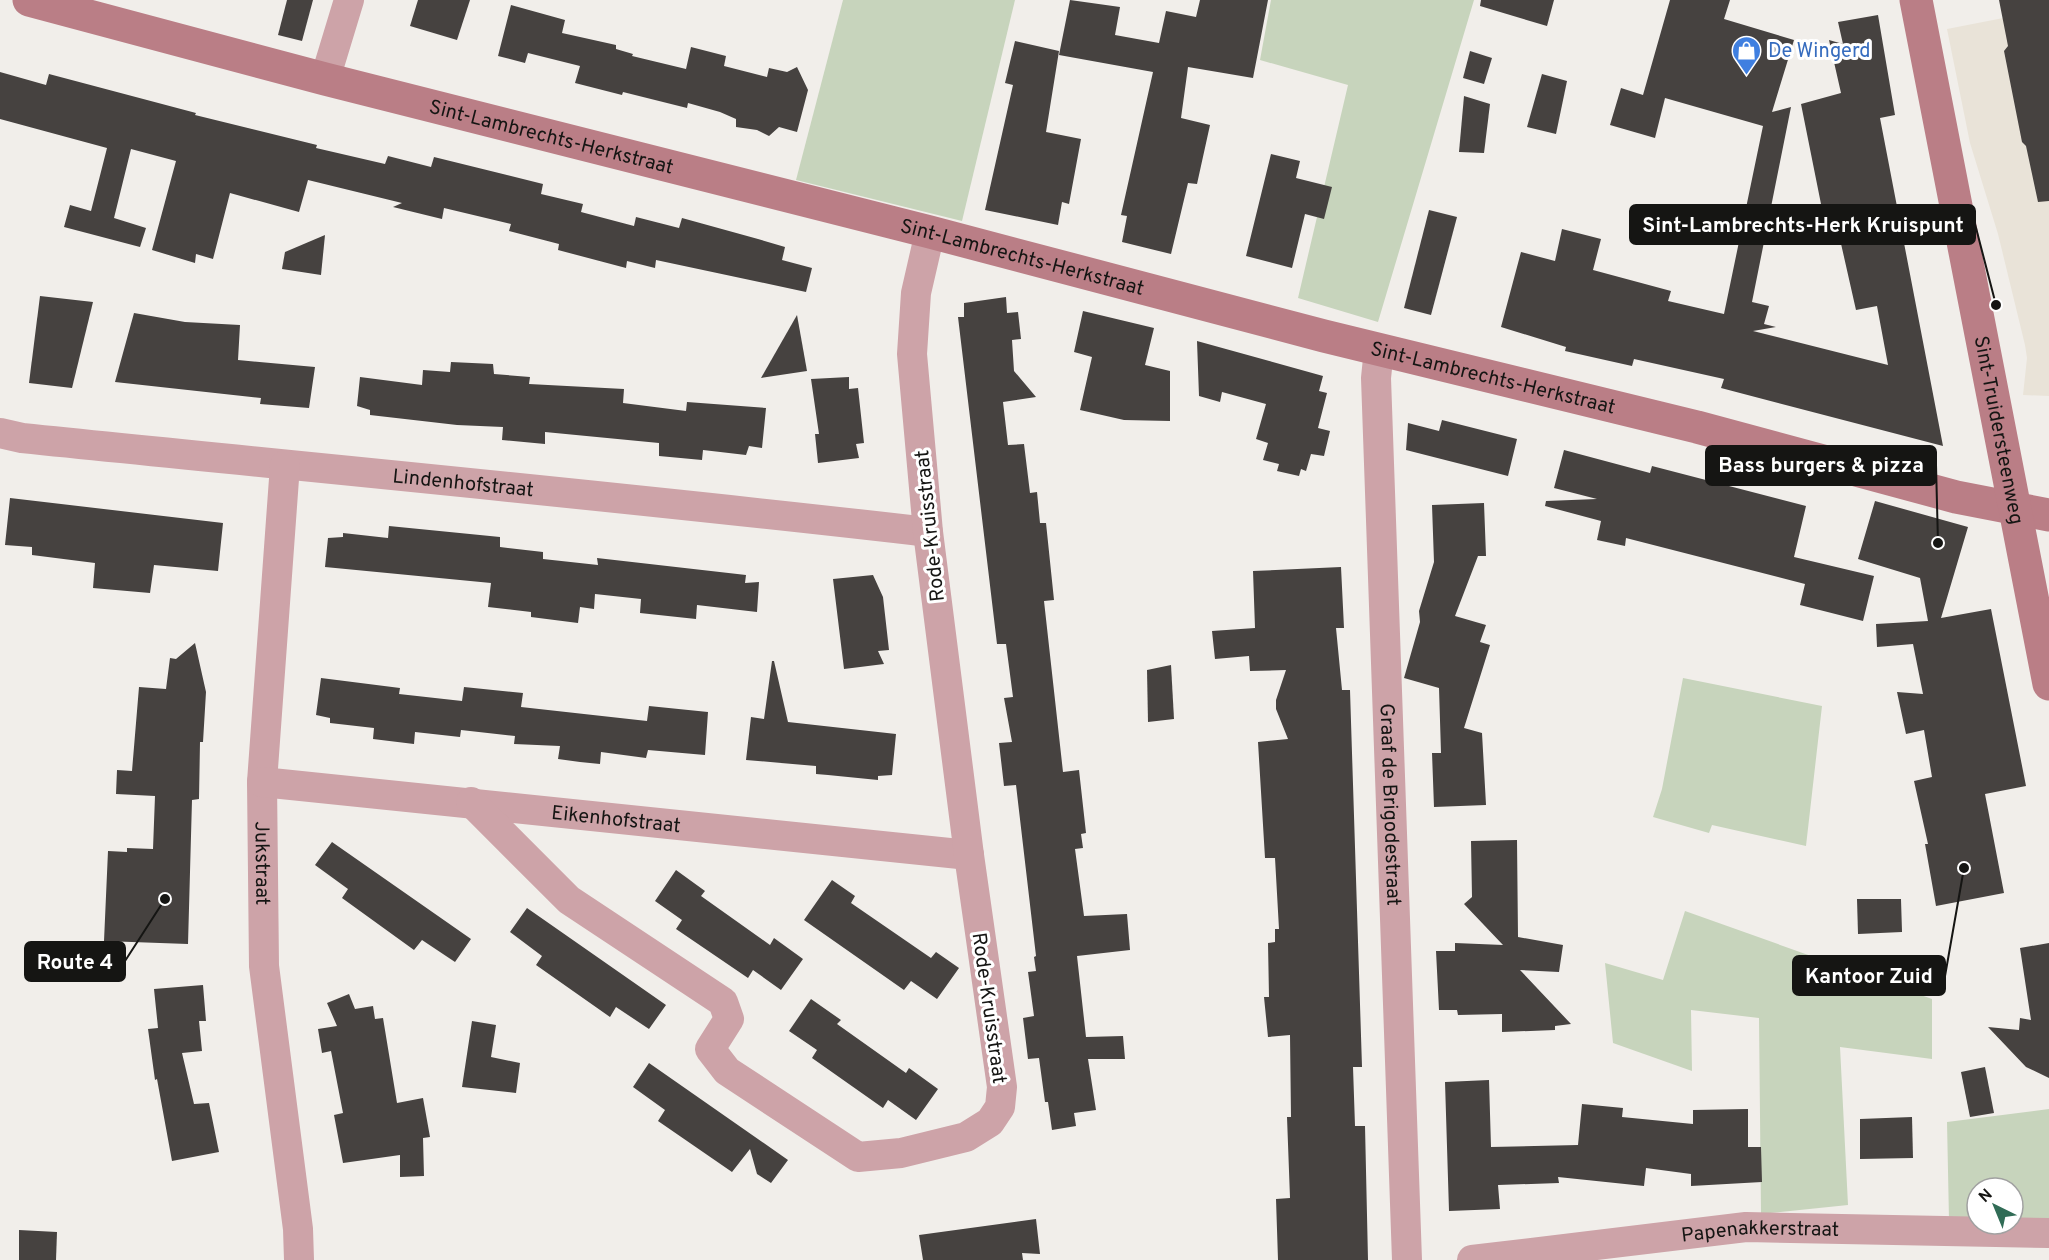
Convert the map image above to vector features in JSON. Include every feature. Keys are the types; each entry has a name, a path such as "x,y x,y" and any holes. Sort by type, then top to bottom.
{"street":[{"name":"Sint-Lambrechts-Herkstraat","path":"28,0 325,80 930,232 1379,349 1698,427 1956,497 2049,515"},
{"path":"325,80 349,0"},
{"name":"Sint-Truidersteenweg","path":"1913,1 2016,508 2049,684"},
{"name":"Rode-Kruisstraat","path":"471,802 569,900 723,1002 729,1019 710,1049 727,1071 858,1157 901,1153 966,1137 990,1122 1000,1107 1002,1087 969,855 928,532 912,354 916,293 930,232"},
{"name":"Graaf de Brigodestraat","path":"1379,349 1376,378 1407,1260"},
{"name":"Lindenhofstraat","path":"0,433 22,438 285,465 636,498 928,532"},
{"name":"Jukstraat","path":"285,465 262,782 264,966 298,1228 299,1260"},
{"name":"Eikenhofstraat","path":"262,782 969,855"},
{"name":"Papenakkerstraat","path":"1472,1260 1746,1227 2049,1233"}],"shaded area":[{"path":"2049,9 2049,396 2023,395 2027,358 2025,345 1998,234 1970,143 1947,29"}],"green space":[{"path":"843,0 1015,0 962,221 796,180"},
{"path":"1271,0 1474,0 1378,322 1298,298 1348,85 1260,60"},
{"path":"1683,678 1822,706 1806,846 1712,825 1709,833 1653,817 1662,789"},
{"path":"1685,911 1932,999 1932,1059 1840,1047 1848,1205 1761,1214 1759,1018 1691,1010 1692,1071 1613,1043 1605,963 1663,980"},
{"path":"2049,1109 2049,1222 2025,1221 2025,1176 1965,1176 1965,1220 1949,1220 1947,1122"}],"building":[{"path":"287,0 313,0 302,41 278,35"},
{"path":"418,0 470,0 457,40 410,26"},
{"path":"1070,0 1120,7 1115,35 1159,43 1166,11 1196,17 1200,0 1268,0 1253,78 1188,67 1181,118 1210,125 1197,184 1188,183 1171,254 1122,242 1127,216 1121,215 1153,72 1059,55"},
{"path":"1481,0 1554,0 1547,26 1480,6"},
{"path":"1670,0 1730,0 1724,19 1794,40 1772,112 1791,107 1752,302 1769,306 1764,324 1776,327 1753,331 1888,365 1877,306 1856,310 1837,226 1826,229 1801,104 1841,93 1829,40 1843,44 1838,22 1878,15 1895,115 1880,118 1943,446 1721,388 1724,379 1634,359 1632,366 1565,351 1566,347 1501,327 1521,252 1555,261 1562,229 1601,239 1593,270 1671,291 1668,301 1724,314 1763,126 1665,98 1655,138 1610,125 1621,88 1643,95"},
{"path":"1999,0 2049,0 2049,201 2038,202 2026,146 2022,142 2004,51 2008,46"},
{"path":"511,5 565,20 562,33 616,45 616,49 633,54 632,56 686,69 691,47 726,56 724,66 767,77 769,68 787,72 797,67 808,90 797,132 779,127 769,136 757,130 736,127 736,119 688,103 687,108 575,83 580,66 528,53 525,63 498,56"},
{"path":"1015,41 1059,51 1046,132 1081,139 1069,204 1062,202 1058,225 985,210 1013,85 1005,83"},
{"path":"1470,51 1492,58 1484,84 1463,78"},
{"path":"0,72 46,85 49,74 196,113 195,115 317,145 316,148 385,164 388,156 431,167 434,157 543,184 541,194 583,204 581,212 634,226 636,217 679,228 682,218 785,247 782,260 812,268 806,292 656,260 655,268 627,261 626,268 558,250 559,244 509,231 511,224 444,208 442,219 393,207 402,203 308,180 299,212 230,193 213,259 196,254 195,263 152,250 176,161 131,149 114,218 146,228 140,247 64,227 70,205 91,211 107,148 0,119"},
{"path":"1542,74 1567,81 1556,134 1527,127"},
{"path":"1464,96 1490,104 1484,153 1459,152"},
{"path":"1271,154 1300,161 1296,178 1332,187 1324,219 1305,214 1292,268 1246,256"},
{"path":"1429,210 1457,217 1431,315 1404,308"},
{"path":"325,235 321,275 282,269 285,252"},
{"path":"40,296 93,302 72,388 29,383"},
{"path":"1006,297 1007,313 1018,312 1021,339 1012,340 1014,371 1036,397 1003,402 1008,445 1024,444 1030,493 1037,492 1040,523 1046,523 1054,600 1044,601 1063,772 1079,770 1086,833 1081,834 1083,848 1075,849 1084,916 1127,914 1130,950 1077,956 1086,1037 1123,1036 1125,1059 1088,1059 1096,1110 1074,1113 1076,1126 1052,1130 1048,1102 1045,1102 1039,1058 1028,1059 1023,1018 1034,1016 1028,972 1036,971 1034,957 1036,956 1016,785 1004,786 999,743 1012,742 1004,698 1013,697 1006,644 997,644 958,317 964,317 964,303"},
{"path":"1083,311 1154,328 1145,365 1170,371 1170,421 1124,420 1080,410 1092,357 1074,352"},
{"path":"134,313 185,322 240,325 238,360 315,367 309,408 260,404 261,398 115,382"},
{"path":"797,315 807,371 761,378"},
{"path":"1197,341 1323,376 1319,391 1327,393 1318,428 1330,431 1324,456 1311,454 1306,471 1301,469 1299,476 1277,471 1279,464 1263,460 1268,443 1256,439 1266,404 1222,392 1220,402 1199,396"},
{"path":"451,362 493,364 494,374 530,377 529,384 624,389 623,403 686,411 687,402 766,408 762,448 749,446 746,455 703,450 702,460 659,456 659,443 545,432 545,444 502,440 503,427 457,425 370,415 370,410 357,406 360,377 422,385 423,370 450,372"},
{"path":"849,377 849,389 858,388 864,443 856,444 859,458 818,463 815,434 819,434 811,379"},
{"path":"1442,420 1517,439 1508,476 1406,450 1408,423 1439,431"},
{"path":"1564,450 1650,473 1652,466 1806,506 1794,557 1874,576 1863,621 1800,605 1805,584 1626,538 1625,546 1597,540 1601,521 1545,506 1546,501 1597,499 1554,488"},
{"path":"10,498 223,523 218,571 154,565 150,593 93,588 95,563 32,555 32,547 5,545"},
{"path":"1875,501 1968,527 1941,618 1991,609 2026,786 1985,794 2004,893 1936,906 1925,844 1928,844 1914,781 1932,777 1924,730 1906,734 1897,692 1923,694 1913,644 1877,647 1876,624 1928,621 1920,578 1858,559"},
{"path":"1484,503 1486,556 1478,556 1455,616 1486,625 1480,642 1490,645 1464,728 1482,733 1486,805 1434,807 1432,753 1441,753 1439,688 1404,678 1420,622 1419,611 1434,562 1432,505"},
{"path":"389,526 500,537 500,547 543,552 543,559 598,565 597,558 746,575 745,583 759,582 757,612 697,605 696,619 640,613 641,599 595,594 594,609 580,607 578,623 531,617 531,612 488,607 491,583 325,567 328,538 343,537 343,533 388,538"},
{"path":"1341,567 1344,628 1336,628 1342,690 1350,690 1362,1067 1353,1067 1355,1126 1365,1126 1368,1260 1278,1260 1276,1199 1290,1198 1287,1117 1291,1117 1290,1035 1268,1037 1264,997 1269,997 1268,943 1275,942 1275,929 1279,929 1275,858 1265,858 1258,742 1288,739 1276,709 1276,700 1286,670 1250,671 1249,656 1215,659 1212,631 1255,628 1253,571"},
{"path":"873,575 883,597 889,650 878,651 884,664 844,669 833,579"},
{"path":"195,643 206,692 203,742 200,742 199,799 192,800 188,944 104,941 108,851 127,852 127,848 153,849 155,796 116,794 117,770 132,771 139,687 166,689 170,658 176,659"},
{"path":"772,661 774,661 788,722 896,734 892,775 878,776 878,780 816,774 816,766 746,760 751,717 764,719"},
{"path":"1171,665 1174,719 1148,722 1147,670"},
{"path":"321,678 400,688 399,694 462,701 464,687 523,693 521,707 647,721 649,706 708,712 705,755 648,750 646,758 601,752 600,764 558,759 560,746 514,744 515,736 461,730 460,737 415,732 414,744 373,739 374,728 330,723 330,718 316,715"},
{"path":"1517,840 1518,937 1563,945 1559,972 1520,970 1571,1024 1555,1026 1555,1030 1502,1032 1502,1014 1458,1015 1457,1010 1439,1010 1436,951 1455,951 1455,943 1503,945 1464,904 1472,897 1471,841"},
{"path":"332,842 471,939 455,962 422,940 414,950 342,898 348,889 315,865"},
{"path":"676,870 705,891 701,896 770,945 774,938 803,959 781,990 753,970 748,978 676,929 682,920 655,901"},
{"path":"832,880 855,896 851,903 931,958 936,952 959,968 937,999 911,981 904,990 804,920"},
{"path":"1857,899 1901,899 1902,932 1858,934"},
{"path":"527,908 666,1005 649,1029 616,1007 610,1017 536,965 542,956 510,932"},
{"path":"2049,943 2049,1078 2026,1067 1988,1027 2019,1030 2020,1018 2031,1020 2020,948"},
{"path":"203,985 206,1021 199,1021 202,1051 182,1053 194,1104 209,1103 219,1152 172,1161 157,1079 155,1080 148,1029 158,1028 154,989"},
{"path":"349,994 355,1009 373,1006 375,1019 383,1018 397,1103 423,1098 430,1137 423,1138 424,1176 400,1177 400,1155 343,1163 334,1115 343,1113 331,1051 322,1053 318,1029 337,1026 327,1003"},
{"path":"811,999 841,1020 837,1024 906,1073 909,1068 938,1089 916,1120 888,1100 883,1108 812,1058 817,1050 789,1031"},
{"path":"472,1021 496,1025 491,1057 520,1063 516,1093 462,1087"},
{"path":"649,1063 788,1160 771,1183 757,1174 750,1149 732,1172 658,1121 665,1110 633,1087"},
{"path":"1985,1067 1994,1113 1970,1117 1961,1072"},
{"path":"1489,1080 1491,1147 1578,1145 1582,1104 1623,1108 1622,1117 1693,1124 1693,1110 1748,1109 1748,1147 1761,1147 1762,1182 1691,1186 1691,1174 1646,1168 1644,1186 1558,1177 1559,1183 1498,1185 1500,1209 1449,1211 1445,1082"},
{"path":"1912,1117 1913,1158 1860,1159 1860,1119"},
{"path":"1036,1219 1040,1254 1022,1253 1023,1260 923,1260 919,1235"},
{"path":"19,1230 57,1232 56,1260 19,1260"}],"place":[{"name":"De Wingerd","path":"1747,76"},
{"name":"Sint-Lambrechts-Herk Kruispunt","path":"1996,305"},
{"name":"Bass burgers & pizza","path":"1938,543"},
{"name":"Kantoor Zuid","path":"1964,868"},
{"name":"Route 4","path":"165,899"}]}
